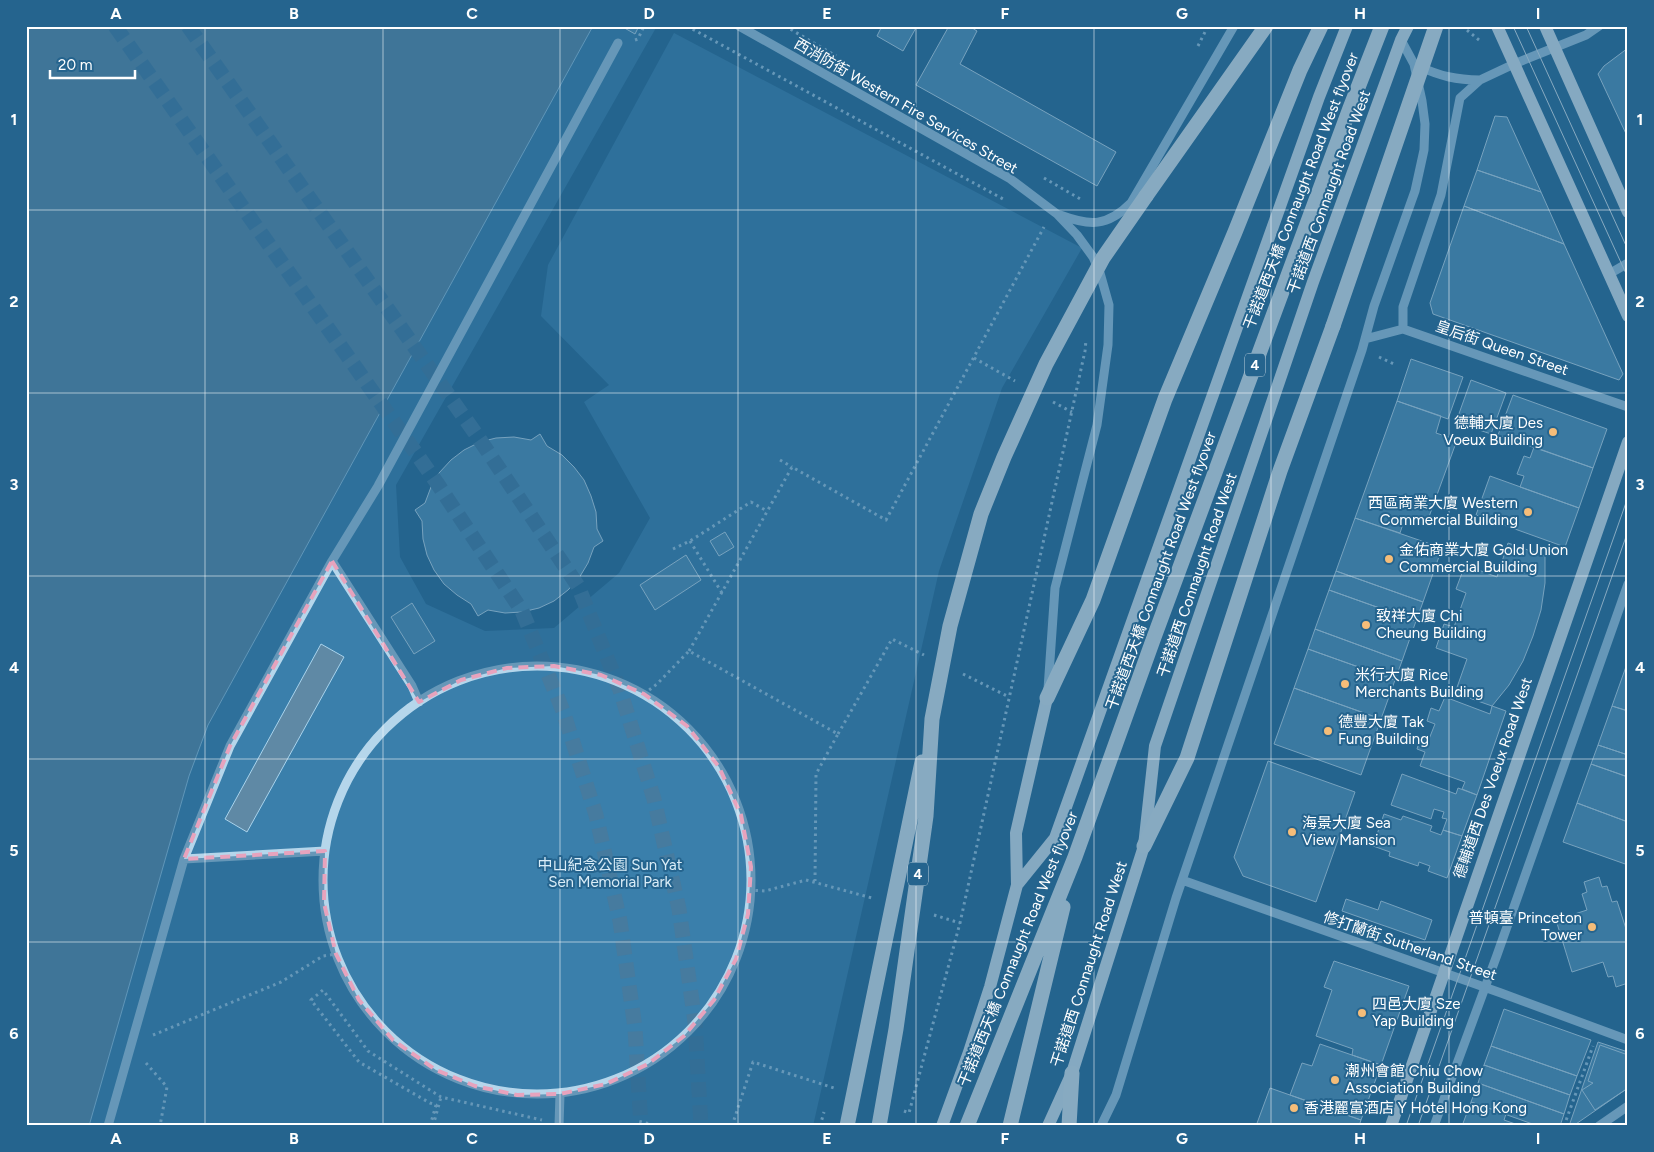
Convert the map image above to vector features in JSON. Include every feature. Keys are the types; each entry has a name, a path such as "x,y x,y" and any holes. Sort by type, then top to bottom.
{"highway":[{"name":"4","path":"879,1126 896,1029 926,816 932,719 950,626 982,514 1004,457 1046,364 1103,258 1266,26"},
{"path":"1047,698 1093,600 1147,446 1200,314 1236,232 1300,70 1320,26"},
{"name":"干諾道西天橋 Connaught Road West flyover","path":"968,1126 1075,857 1339,136 1382,26"},
{"path":"1144,846 1187,758 1280,471 1333,326 1436,26"},
{"path":"847,1126 910,816 932,719"},
{"path":"1010,1126 1075,857"},
{"path":"1069,1126 1072,1073"}],"main road":[{"path":"1017,885 1055,838 1316,106 1347,26"},
{"name":"干諾道西 Connaught Road West","path":"1048,1126 1072,1073 1144,846 1155,746 1313,282 1401,40 1408,26"},
{"path":"1497,26 1628,316"},
{"path":"1545,26 1628,212"},
{"name":"德輔道西 Des Voeux Road West","path":"1391,1126 1442,973 1628,442"},
{"path":"942,1126 990,987 1017,885 1016,833 1047,698"}],"street":[{"name":"西消防街 Western Fire Services Street","path":"739,26 1009,178 1057,214 1077,235 1093,257 1100,273 1109,305 1108,345 1097,425 1055,588 1047,698"},
{"name":"西消防街 Western Fire Services Street","path":"1057,214 1080,222 1099,222 1118,216 1131,203 1234,26"},
{"path":"1365,338 1403,329 1403,307 1441,195 1460,98 1480,80 1586,35 1599,26"},
{"path":"1101,1126 1116,1094 1182,880 1365,338 1374,306 1415,191 1424,150 1425,124 1414,64 1401,40"},
{"path":"108,1126 184,860 230,746 332,561 378,486 618,43"},
{"path":"1414,64 1435,74 1458,80 1480,80"},
{"path":"1609,274 1628,263"},
{"name":"皇后街 Queen Street","path":"1403,329 1628,407"},
{"path":"332,561 412,686 419,702"},
{"path":"1434,1126 1628,584"},
{"path":"554,666 601,675 644,694 687,726 719,767 741,815 750,867 748,914 736,959 714,1000 684,1036 648,1064 606,1084 560,1094 518,1094 475,1086 436,1070 393,1040 359,1000 336,954 324,903 325,851 336,807 356,766 384,730 419,702 460,680 507,668 554,666"},
{"path":"184,860 325,851"},
{"name":"修打蘭街 Sutherland Street","path":"1182,880 1628,1040"},
{"path":"559,1126 560,1094"},
{"path":"1599,1126 1628,1106"}],"path":[{"path":"785,26 837,56"},
{"path":"1195,51 1208,26"},
{"path":"1462,26 1484,45"},
{"path":"1044,178 1087,203"},
{"path":"780,460 886,520 1046,223"},
{"path":"644,694 657,684 689,651 792,467"},
{"path":"673,549 690,541 751,502 767,511"},
{"path":"690,541 722,593"},
{"path":"814,881 816,774 892,639 926,656"},
{"path":"689,651 838,734"},
{"path":"959,672 1009,698"},
{"path":"749,890 765,891 806,880 878,900"},
{"path":"933,915 960,923"},
{"path":"160,1126 167,1087 130,1045 281,982 323,956 336,954"},
{"path":"431,1126 436,1105 359,1062 311,1000 323,990 368,1051 440,1097 533,1118"},
{"path":"1564,1126 1596,1038"},
{"path":"732,1126 753,1062 836,1089"},
{"path":"431,1126 440,1097"},
{"path":"900,1110 909,1113"},
{"path":"820,1126 824,1112"},
{"path":"637,1126 638,1120 658,1126"}],"highlighted area":[{"path":"332,561 419,702 461,680 507,668 554,666 601,675 644,694 687,726 719,767 741,815 751,867 748,914 736,959 714,1000 684,1036 648,1064 606,1084 560,1094 517,1095 475,1086 436,1070 393,1040 359,1000 336,954 324,903 325,851 184,859 230,746"}],"green space":[{"name":"中山紀念公園 Sun Yat Sen Memorial Park","path":"593,26 657,26 396,485 400,557 426,604 485,631 554,628 619,573 650,518 584,402 609,385 541,316 548,265 674,33 1082,248 1002,388 939,571 813,1126 89,1126 189,776 208,725"}],"shaded area":[{"path":"26,26 593,26 208,725 189,776 89,1126 26,1126"},
{"path":"321,644 344,657 247,832 225,819"}],"building":[{"path":"621,26 639,26 635,34"},
{"path":"882,26 917,26 903,51 877,36"},
{"path":"949,26 969,26 977,31 960,64 1116,152 1097,186 916,85"},
{"path":"1628,48 1628,138 1598,74 1604,66"},
{"path":"1495,116 1507,117 1541,192 1477,170"},
{"path":"1477,170 1541,192 1564,244 1464,206"},
{"path":"1464,206 1564,244 1623,374 1619,380 1433,314 1430,303"},
{"path":"1411,359 1463,377 1448,419 1397,401"},
{"path":"1471,380 1506,393 1491,434 1456,422"},
{"name":"德輔大廈 Des Voeux Building","path":"1513,395 1607,429 1593,468 1498,435"},
{"path":"1397,401 1441,416 1436,433 1457,440 1426,525 1405,518 1400,533 1355,518"},
{"path":"540,434 547,446 562,455 584,480 596,512 597,529 603,541 594,547 588,563 579,578 554,601 539,608 522,612 505,613 488,610 478,616 471,604 444,584 434,570 427,555 423,539 422,521 415,510 425,503 439,473 464,450 480,442 496,438 514,437 531,440"},
{"path":"1534,447 1593,468 1579,508 1520,487 1524,476 1517,474 1524,456 1530,458"},
{"name":"西區商業大廈 Western Commercial Building","path":"1490,476 1579,508 1565,547 1476,515"},
{"name":"金佑商業大廈 Gold Union Commercial Building","path":"1355,518 1442,548 1423,602 1336,571"},
{"path":"725,532 734,547 719,556 710,541"},
{"path":"1508,543 1545,556 1545,583 1541,610 1523,661 1509,685 1492,706 1455,693 1467,659 1436,648 1444,624 1454,627 1466,593 1456,589 1465,565 1497,577"},
{"path":"686,555 701,580 655,610 640,585"},
{"path":"1336,571 1423,602 1416,621 1329,590"},
{"name":"致祥大廈 Chi Cheung Building","path":"1329,590 1416,621 1402,661 1315,629"},
{"path":"412,603 435,641 414,654 391,617"},
{"path":"1315,629 1402,661 1395,680 1308,649"},
{"name":"米行大廈 Rice Merchants Building","path":"1308,649 1395,680 1381,719 1294,688"},
{"path":"1628,661 1628,711 1612,706"},
{"name":"德豐大廈 Tak Fung Building","path":"1294,688 1381,719 1361,775 1274,744"},
{"path":"1445,697 1490,714 1492,706 1506,711 1477,795 1462,789 1465,782 1420,766 1425,752 1417,749 1421,736 1429,739 1435,724 1427,721 1431,708 1439,711"},
{"path":"1612,706 1628,711 1628,755 1598,745"},
{"path":"1598,745 1628,755 1628,777 1591,764"},
{"name":"海景大廈 Sea View Mansion","path":"1268,761 1355,792 1316,902 1243,876 1234,857"},
{"path":"1591,764 1628,777 1628,822 1577,803"},
{"path":"1402,774 1456,794 1458,788 1477,795 1462,836 1443,830 1447,819 1442,818 1444,812 1434,809 1431,819 1391,805"},
{"path":"1577,803 1628,822 1628,865 1563,842"},
{"path":"1384,814 1401,820 1403,816 1432,826 1430,831 1441,835 1443,830 1462,836 1447,878 1428,871 1430,866 1419,862 1418,866 1389,856 1390,852 1373,846"},
{"name":"普頓臺 Princeton Tower","path":"1599,877 1602,887 1607,886 1612,902 1617,901 1628,935 1628,983 1616,987 1613,976 1608,977 1603,962 1572,972 1556,920 1587,910 1582,894 1587,892 1584,882"},
{"path":"1346,899 1378,910 1381,901 1432,920 1425,940 1342,911"},
{"name":"四邑大廈 Sze Yap Building","path":"1334,961 1409,986 1381,1065 1352,1055 1353,1049 1316,1036 1332,990 1324,987"},
{"path":"1504,1009 1591,1040 1577,1076 1491,1046"},
{"path":"1598,1042 1628,1052 1628,1088 1573,1126 1569,1126"},
{"name":"潮州會館 Chiu Chow Association Building","path":"1320,1044 1381,1065 1361,1120 1290,1095 1302,1063 1312,1066"},
{"path":"1600,1045 1628,1055 1628,1088 1595,1110 1582,1090 1593,1083 1588,1081"},
{"path":"1491,1046 1577,1076 1570,1095 1484,1065"},
{"path":"1484,1065 1570,1095 1564,1114 1478,1083"},
{"path":"1478,1083 1564,1114 1560,1126 1538,1126 1471,1102"},
{"name":"香港麗富酒店 Y Hotel Hong Kong","path":"1270,1088 1361,1120 1359,1126 1256,1126"},
{"path":"1471,1102 1506,1114 1504,1120 1521,1126 1462,1126"}],"tunnel":[{"path":"115,26 437,483 522,611 563,711 596,815 620,921 635,1028 641,1126"},
{"path":"188,26 478,437 578,586 620,690 654,799 679,909 695,1022 701,1126"}],"tram line":[{"path":"1513,26 1628,278"},
{"path":"1526,26 1628,250"},
{"path":"1406,1126 1628,497"},
{"path":"1418,1126 1628,531"}],"place":[{"name":"德輔大廈 Des Voeux Building","path":"1553,432"},
{"name":"西區商業大廈 Western Commercial Building","path":"1528,512"},
{"name":"金佑商業大廈 Gold Union Commercial Building","path":"1389,559"},
{"name":"致祥大廈 Chi Cheung Building","path":"1366,625"},
{"name":"米行大廈 Rice Merchants Building","path":"1345,684"},
{"name":"德豐大廈 Tak Fung Building","path":"1328,731"},
{"name":"海景大廈 Sea View Mansion","path":"1292,832"},
{"name":"普頓臺 Princeton Tower","path":"1592,927"},
{"name":"四邑大廈 Sze Yap Building","path":"1362,1013"},
{"name":"潮州會館 Chiu Chow Association Building","path":"1335,1080"},
{"name":"香港麗富酒店 Y Hotel Hong Kong","path":"1294,1108"}]}
